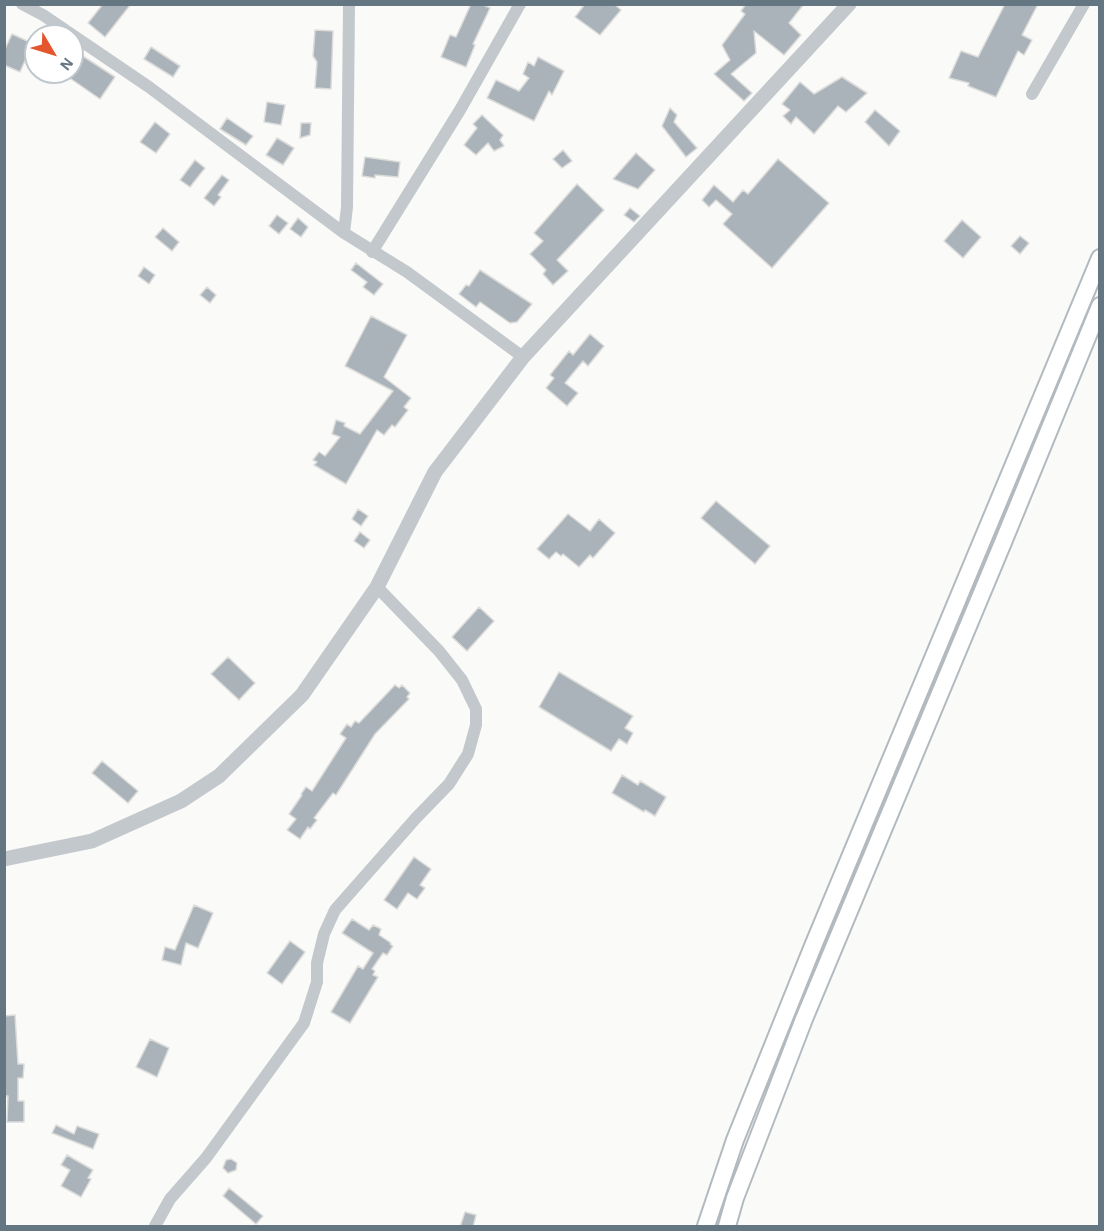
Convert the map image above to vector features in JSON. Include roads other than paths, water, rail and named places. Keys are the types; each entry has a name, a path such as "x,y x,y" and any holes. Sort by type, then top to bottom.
{"main road":[{"path":"706,1227 735,1140 813,946 1100,258"},
{"path":"727,1227 735,1198 804,1019 1100,306"}],"street":[{"path":"22,4 43,15 149,87 344,233 407,272 523,357"},
{"path":"344,233 347,207 349,4"},
{"path":"372,252 460,110 520,4"},
{"path":"4,859 92,841 181,801 219,776 302,695 377,587 435,472 523,357 849,4"},
{"path":"1032,94 1084,4"},
{"path":"154,1227 170,1199 206,1158 304,1023 314,992 317,963 324,934 336,910 416,818 449,784 468,754 476,724 476,709 462,680 439,651 377,587"}]}
